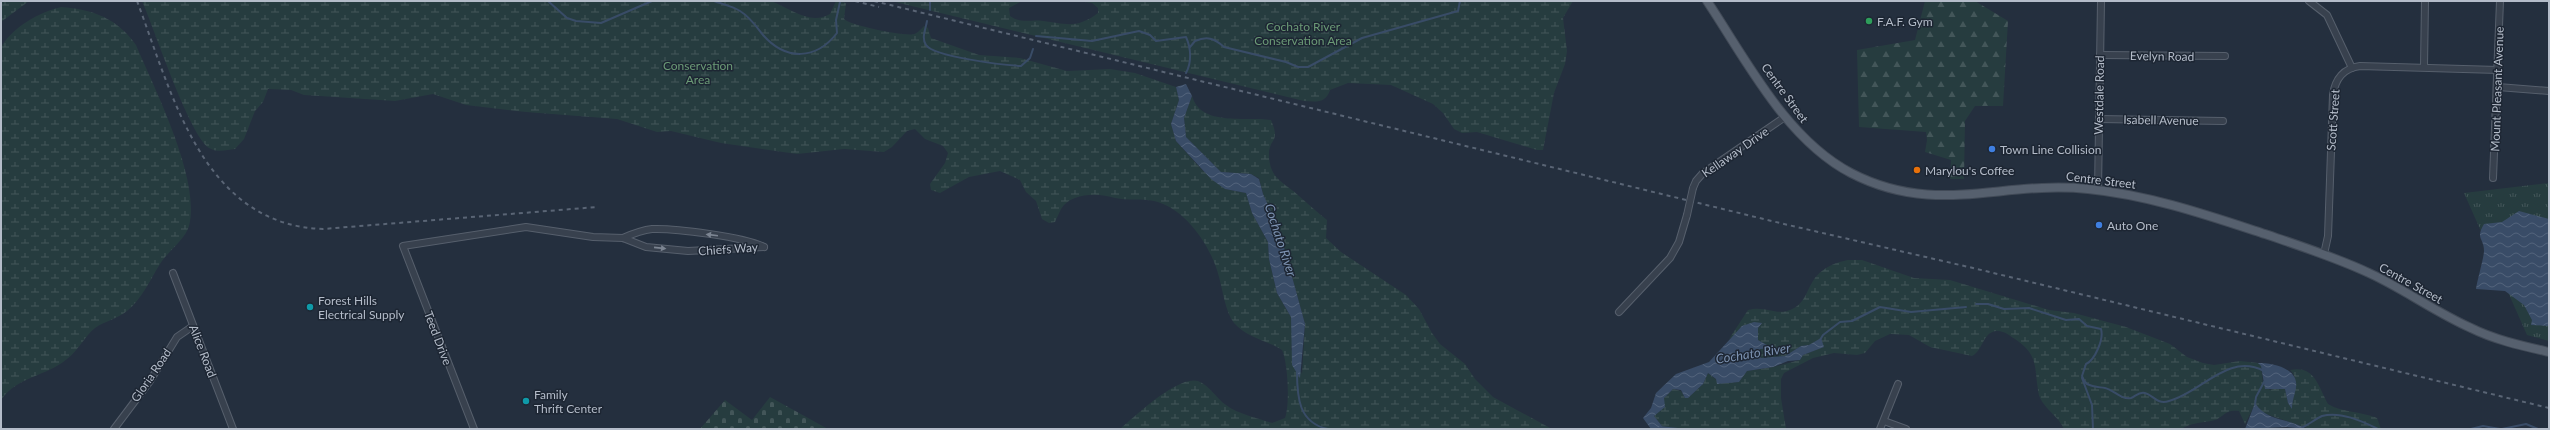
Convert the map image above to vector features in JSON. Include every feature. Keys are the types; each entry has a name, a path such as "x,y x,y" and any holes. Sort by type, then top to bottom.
{"main road":[{"name":"Centre Street","path":"1707,1 1785,117 1811,145 1839,166 1866,180 1901,191 1946,196 2043,187 2098,190 2165,203 2324,254 2382,279 2472,329 2549,352"}],"street":[{"name":"Westdale Road","path":"2098,190 2101,1"},
{"path":"2309,1 2327,16 2352,68 2368,66 2498,70"},
{"path":"2424,68 2425,1"},
{"name":"Mount Pleasant Avenue","path":"2493,178 2498,87 2500,1"},
{"name":"Evelyn Road","path":"2100,55 2225,56"},
{"name":"Scott Street","path":"2324,254 2328,236 2333,95 2339,78 2352,68"},
{"path":"2498,87 2549,91"},
{"name":"Kellaway Drive","path":"1619,312 1670,258 1680,242 1696,180 1703,173 1785,117"},
{"name":"Isabell Avenue","path":"2099,120 2223,121"},
{"name":"Chiefs Way","path":"402,246 526,227 600,238 623,238 639,232 661,229 743,239 764,247 750,249 724,248 693,252 646,247 623,238"},
{"name":"Teed Drive","path":"402,246 474,429"},
{"name":"Alice Road","path":"173,274 192,326 234,429"},
{"name":"Gloria Road","path":"114,429 150,381 177,337 192,326"},
{"path":"1880,429 1898,384"},
{"path":"1884,421 1906,429"}],"green space":[{"path":"1,1 29,1 1,22"},
{"name":"Conservation Area","path":"142,1 771,1 800,15 815,18 830,14 836,1 846,3 844,19 848,21 878,30 900,34 917,33 924,26 928,28 931,38 979,55 1020,58 1067,71 1110,69 1135,73 1176,87 1179,100 1171,124 1176,141 1202,170 1225,189 1246,193 1252,213 1268,242 1269,259 1277,293 1291,317 1293,337 1291,349 1302,374 1305,324 1279,229 1263,194 1259,178 1251,174 1221,172 1186,137 1184,118 1192,96 1197,106 1214,116 1237,119 1271,120 1275,133 1274,140 1269,149 1272,169 1278,179 1327,220 1326,238 1341,252 1406,295 1419,309 1432,333 1440,344 1465,364 1475,379 1493,397 1552,429 1120,429 1168,390 1179,384 1190,381 1198,381 1202,383 1226,405 1236,411 1272,423 1285,418 1287,412 1287,373 1282,350 1245,332 1234,323 1226,307 1216,266 1204,242 1187,220 1166,205 1149,200 1120,199 1101,195 1086,195 1072,199 1066,203 1061,209 1055,222 1049,223 1042,219 1036,201 1026,192 1020,180 1000,171 969,177 940,193 931,190 930,184 945,163 948,153 943,146 925,139 915,129 907,131 892,147 884,152 844,149 797,154 721,143 671,131 657,132 617,119 526,112 466,105 433,94 395,101 304,95 291,90 268,89 263,102 255,111 244,139 235,149 222,151 212,150 201,139 182,103"},
{"name":"Cochato River Conservation Area","path":"891,1 1022,1 1009,8 1010,16 1022,21 1071,24 1084,21 1098,13 1098,8 1092,3 1077,1 1573,1 1563,18 1567,51 1565,64 1554,93 1543,150 1537,150 1477,132 1462,133 1454,129 1443,113 1433,104 1391,85 1348,83 1330,90 1326,97 1320,101 1304,101"},
{"path":"1925,1 1975,1 2008,21 2003,106 1975,106 1965,121 1964,179 1950,179 1951,160 1925,152 1927,140 1926,132 1859,127 1857,50 1915,40"},
{"path":"61,7 84,10 104,17 121,28 136,45 164,110 183,160 191,207 189,226 184,236 163,259 137,301 127,311 95,328 74,352 59,365 15,386 1,400 1,47 6,39 27,21"},
{"path":"2549,183 2549,341 2527,335 2464,193"},
{"path":"1848,260 1862,260 1914,278 1950,280 2049,310 2074,313 2126,327 2170,344 2187,357 2203,363 2214,365 2240,361 2258,363 2261,366 2263,384 2270,390 2280,387 2285,389 2288,403 2292,408 2295,378 2290,370 2298,369 2305,371 2315,378 2328,404 2340,409 2377,418 2381,429 2310,429 2263,413 2255,404 2245,424 2239,411 2230,411 2215,420 2192,424 2181,429 2064,429 2059,420 2045,406 2040,398 2034,363 2030,353 2015,339 2002,331 1996,331 1991,332 1985,338 1976,354 1972,356 1930,347 1909,335 1890,334 1875,341 1865,353 1857,355 1834,353 1813,358 1784,373 1781,379 1781,398 1786,429 1661,429 1662,426 1654,416 1661,410 1664,398 1673,389 1681,391 1685,398 1688,398 1703,384 1708,373 1720,383 1739,382 1747,371 1773,367 1800,360 1803,355 1823,347 1821,339 1809,345 1801,346 1785,356 1761,358 1759,356 1760,349 1771,348 1758,340 1758,328 1762,323 1742,326 1734,336 1729,339 1748,310 1760,309 1785,312 1790,310 1798,305 1803,299 1815,278 1822,271 1833,265"},
{"path":"770,397 828,429 700,429 725,400 752,420"}],"water":[{"path":"1186,84 1192,96 1184,118 1186,137 1221,172 1251,174 1259,179 1263,194 1279,229 1305,324 1300,378 1292,365 1291,317 1277,293 1269,259 1268,242 1252,213 1246,193 1225,189 1211,179 1176,141 1171,124 1179,100 1176,87"},
{"path":"2519,211 2549,219 2549,326 2531,325 2532,320 2524,305 2505,291 2476,289 2484,254 2484,247 2480,236 2481,229 2484,224 2502,222"},
{"path":"1754,322 1762,323 1758,328 1758,340 1772,348 1760,349 1759,356 1761,358 1785,356 1801,346 1809,345 1821,338 1824,347 1803,355 1800,360 1788,361 1773,367 1747,371 1739,382 1717,384 1716,379 1708,373 1703,384 1688,398 1685,398 1681,390 1673,389 1664,398 1665,407 1654,416 1662,426 1661,429 1651,429 1643,418 1651,408 1656,393 1676,374 1709,362 1742,326"},
{"path":"2258,363 2270,364 2283,368 2293,375 2296,381 2296,387 2292,409 2288,403 2285,389 2265,389 2261,366"},
{"path":"2255,403 2266,414 2306,429 2287,427 2245,429"}],"waterway":[{"name":"Cochato River","path":"548,1 567,18 576,21 601,23 652,1"},
{"name":"Cochato River","path":"714,1 744,13 763,35 781,49 791,53 801,54 820,48 829,42 837,33 836,20 840,2"},
{"name":"Cochato River","path":"930,1 930,10"},
{"path":"1190,47 1195,41 1207,38 1214,40 1224,47 1286,62 1298,67 1308,67 1362,38 1458,11 1460,1"},
{"name":"Cochato River","path":"927,21 924,36 926,45 932,49 955,57 1021,66 1030,58 1033,49"},
{"name":"Cochato River","path":"1036,36 1092,41 1139,31 1150,35 1156,41 1186,37 1190,55 1186,73"},
{"name":"Cochato River","path":"1976,304 1988,304 2004,309 2029,308 2066,320 2079,319 2087,326 2101,329 2102,333 2098,349 2093,358 2086,364 2082,376 2087,384 2108,389 2124,398 2131,398 2139,393 2143,393 2148,394 2158,401 2165,402 2181,397 2227,370 2238,367 2251,367 2264,371"},
{"name":"Cochato River","path":"1820,340 1823,335 1840,322 1852,321 1880,307 1911,312 1966,307"},
{"name":"Cochato River","path":"1297,372 1299,400 1305,415 1318,426 1328,429"},
{"path":"2082,378 2092,405 2093,429"},
{"name":"Cochato River","path":"2255,405 2256,397 2264,382"},
{"name":"Cochato River","path":"2303,427 2322,416 2336,415 2358,420 2378,429"},
{"name":"Cochato River","path":"2502,429 2526,424 2538,429"},
{"name":"Cochato River","path":"2471,429 2483,426 2500,429"},
{"name":"Cochato River","path":"1660,427 1678,429"}],"railway":[{"path":"137,1 179,113 198,148 220,179 248,205 282,222 323,229 597,207"},
{"path":"855,1 879,7"},
{"path":"874,1 1784,224 1973,268 2549,408"}],"place":[{"name":"F.A.F. Gym","path":"1869,21"},
{"name":"Town Line Collision","path":"1992,149"},
{"name":"Marylou's Coffee","path":"1917,170"},
{"name":"Auto One","path":"2099,225"},
{"name":"Forest Hills Electrical Supply","path":"310,307"},
{"name":"Family Thrift Center","path":"526,401"}]}
